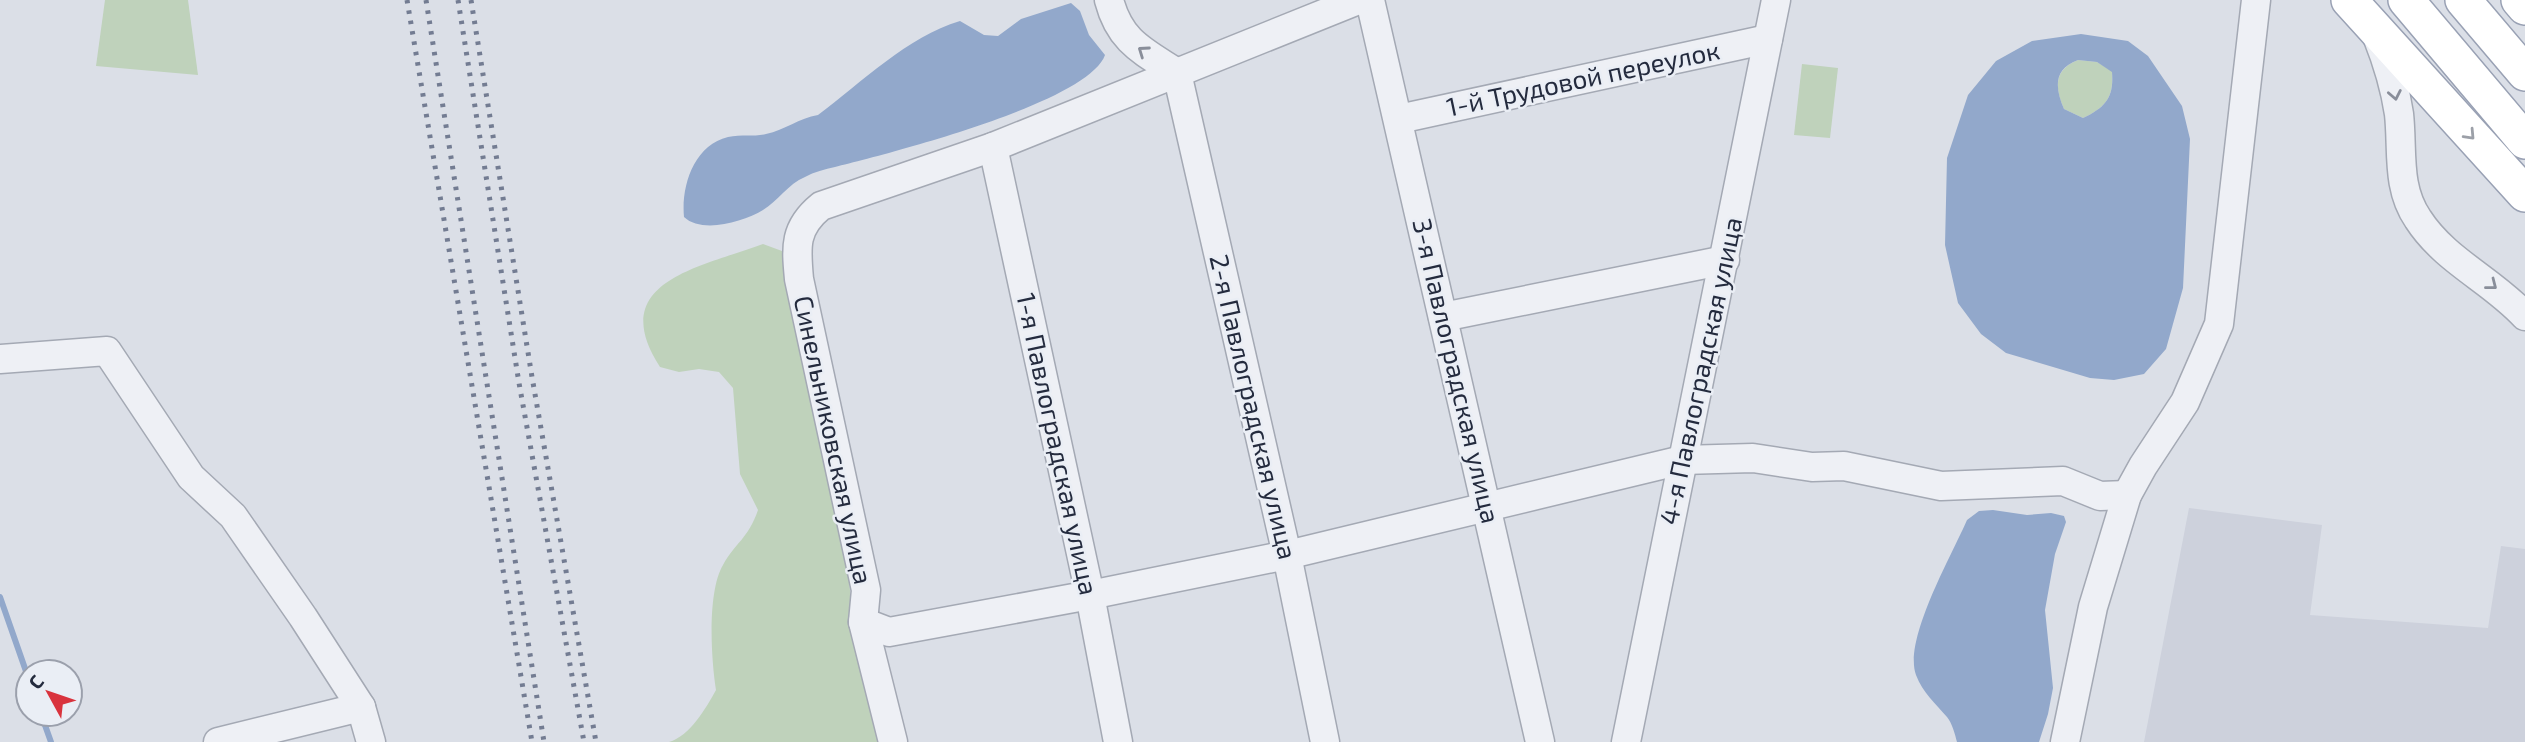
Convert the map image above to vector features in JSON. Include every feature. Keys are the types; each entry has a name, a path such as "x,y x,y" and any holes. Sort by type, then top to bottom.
{"main road":[{"path":"2349,0 2525,194"},
{"path":"2406,0 2525,141"},
{"path":"2463,0 2525,73"},
{"path":"2519,0 2525,7"}],"street":[{"path":"1109,0 1115,22 1125,38 1177,73"},
{"path":"993,148 1359,0"},
{"name":"3-я Павлоградская улица","path":"1370,0 1540,742"},
{"name":"4-я Павлоградская улица","path":"1626,742 1776,0"},
{"path":"2065,742 2092,607 2127,495 2185,402 2219,324 2256,0"},
{"path":"2375,30 2386,58 2399,115 2401,170 2406,198 2433,239 2454,259 2508,298 2525,316"},
{"name":"1-й Трудовой переулок","path":"1399,119 1768,39"},
{"name":"2-я Павлоградская улица","path":"1177,73 1287,555 1325,742"},
{"name":"Синельниковская улица","path":"893,742 863,622 866,590 799,279 796,248 804,219 821,206 993,148"},
{"name":"1-я Павлоградская улица","path":"993,148 1090,595 1118,742"},
{"path":"1443,317 1725,260"},
{"path":"0,359 107,351 191,477 233,516 361,708 372,742"},
{"path":"863,622 889,632 1090,595 1287,555 1682,460 1753,458 1812,467 1844,466 1941,486 2063,481 2100,496 2127,495"},
{"path":"218,742 361,708"}],"shaded area":[{"path":"2189,508 2322,525 2310,615 2488,628 2501,546 2525,549 2525,742 2144,742"}],"green space":[{"path":"105,0 188,0 198,75 96,66"},
{"path":"2078,60 2097,62 2112,71 2112,88 2107,100 2098,110 2083,118 2064,109 2058,87 2060,74"},
{"path":"1802,64 1838,68 1830,138 1794,135"},
{"path":"763,244 782,251 847,563 853,618 882,742 669,742 690,728 716,690 712,644 714,592 723,565 750,528 758,510 740,474 733,388 719,372 699,369 679,372 660,367 646,338 644,315 652,296 668,282 689,270"}],"water":[{"path":"1071,3 1080,11 1089,35 1105,55 1091,73 1063,91 1026,108 939,139 812,174 793,184 763,210 745,219 701,225 684,217 685,193 692,168 706,149 716,141 733,136 766,134 818,115 903,49 940,28 960,21 984,35 998,36 1021,19"},
{"path":"2081,34 2128,41 2148,56 2182,106 2190,139 2183,288 2166,349 2144,374 2114,380 2090,378 2006,353 1981,334 1958,303 1945,245 1947,158 1968,95 1996,61 2032,41","holes":["2078,60 2097,62 2112,72 2112,88 2103,105 2083,118 2064,109 2058,80 2064,68"]},
{"path":"1993,510 2027,515 2051,513 2064,516 2066,522 2055,554 2045,610 2053,688 2039,742 1957,742 1949,719 1926,693 1916,675 1916,641 1941,575 1967,520 1979,511"}],"waterway":[{"path":"0,597 21,658"},
{"path":"46,728 51,742"}],"railway":[{"path":"407,0 532,742"},
{"path":"426,0 544,742"},
{"path":"458,0 519,383 584,742"},
{"path":"471,0 532,377 596,742"}]}
